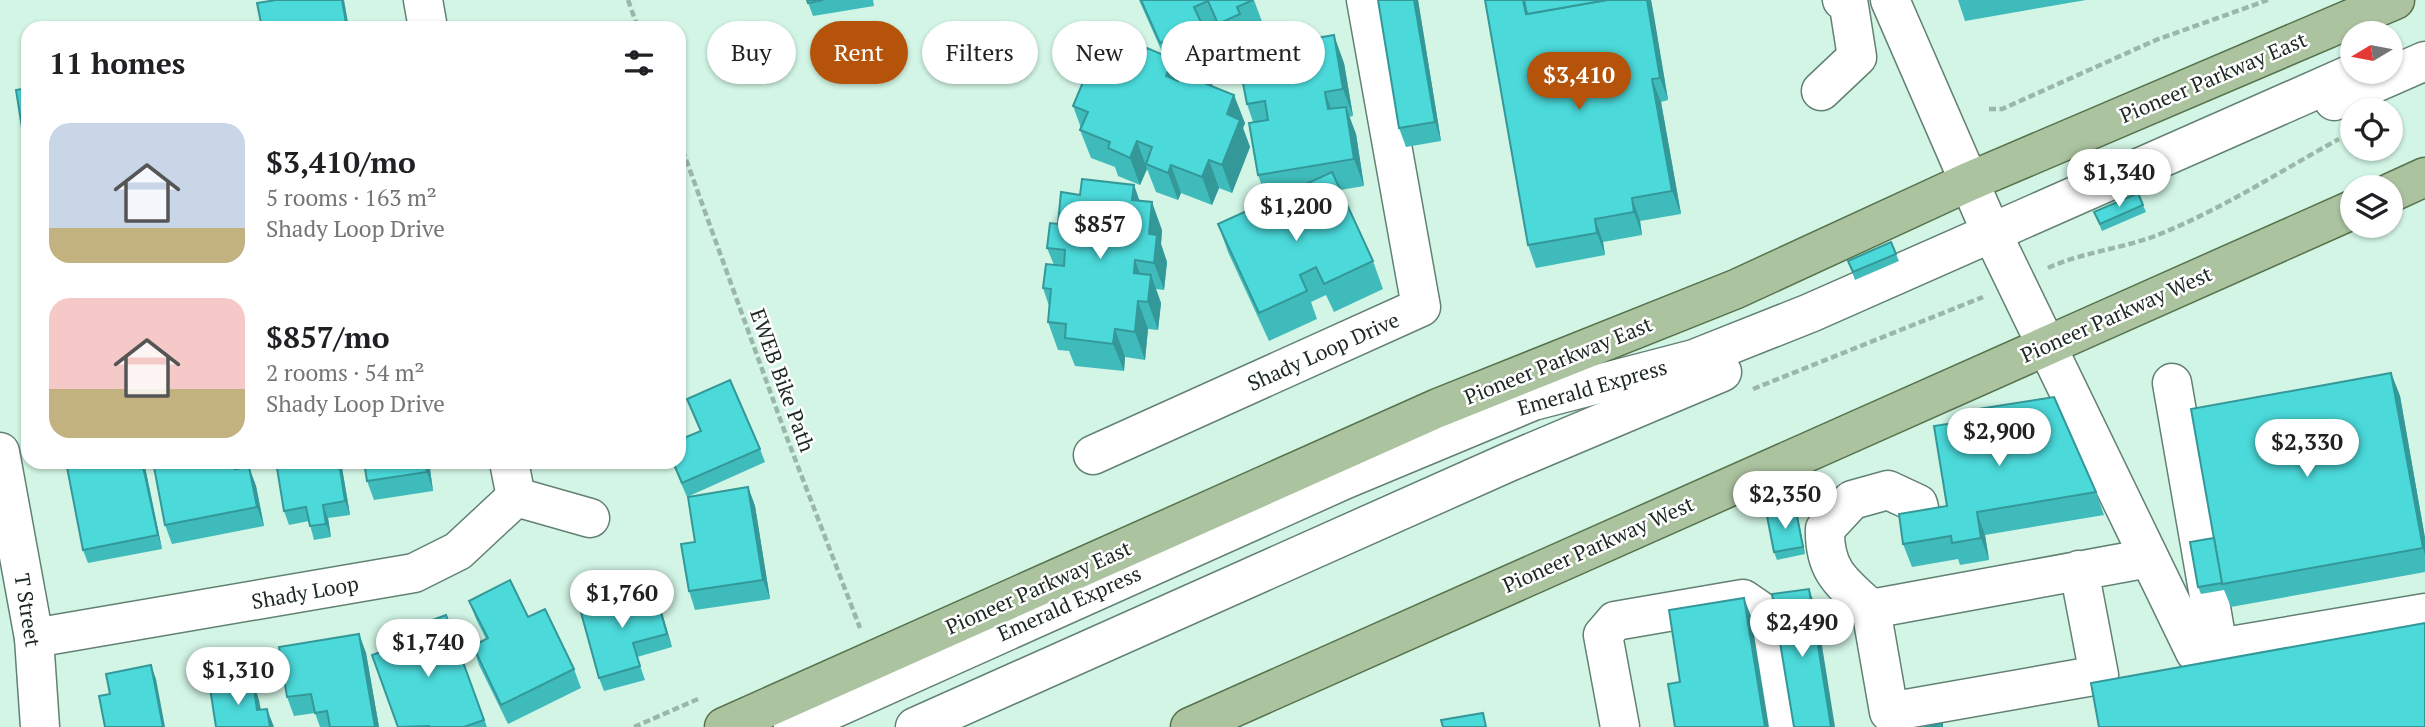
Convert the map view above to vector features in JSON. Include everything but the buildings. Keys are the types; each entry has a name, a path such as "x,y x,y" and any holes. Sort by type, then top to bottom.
{"main road":[{"name":"Pioneer Parkway East","path":"723,727 1438,408 1736,289 1968,182 2395,0"},
{"path":"2403,186 2425,177"},
{"name":"Pioneer Parkway West","path":"1190,727 2340,214"}],"street":[{"path":"423,0 427,21"},
{"name":"Shady Loop Drive","path":"1093,455 1421,307 1366,0"},
{"path":"1821,91 1857,57 1849,6 1842,0"},
{"path":"1890,0 1995,240 2195,652 2425,613"},
{"path":"2403,52 2425,44"},
{"name":"Emerald Express","path":"793,727 1346,479 1533,401 1694,359 1995,240 2425,61"},
{"name":"Emerald Express","path":"915,727 1509,462 1771,353 1995,240 2340,79"},
{"path":"2172,383 2218,648"},
{"name":"T Street","path":"0,452 34,638 40,727"},
{"path":"513,480 590,518"},
{"name":"Shady Loop","path":"34,638 414,573 458,551 513,480"},
{"path":"1937,564 1918,505 1888,490 1852,500 1825,529 1824,555 1843,584 1871,609 1889,712 2099,675 2080,570"},
{"path":"1871,609 1937,564 2080,570 2149,558"},
{"path":"1620,727 1603,635 1615,621 1743,599 1759,610 1779,727"}],"path":[{"path":"628,0 636,21"},
{"path":"1989,109 2002,109 2156,40 2268,0"},
{"name":"EWEB Bike Path","path":"686,159 787,438 861,629"}]}
